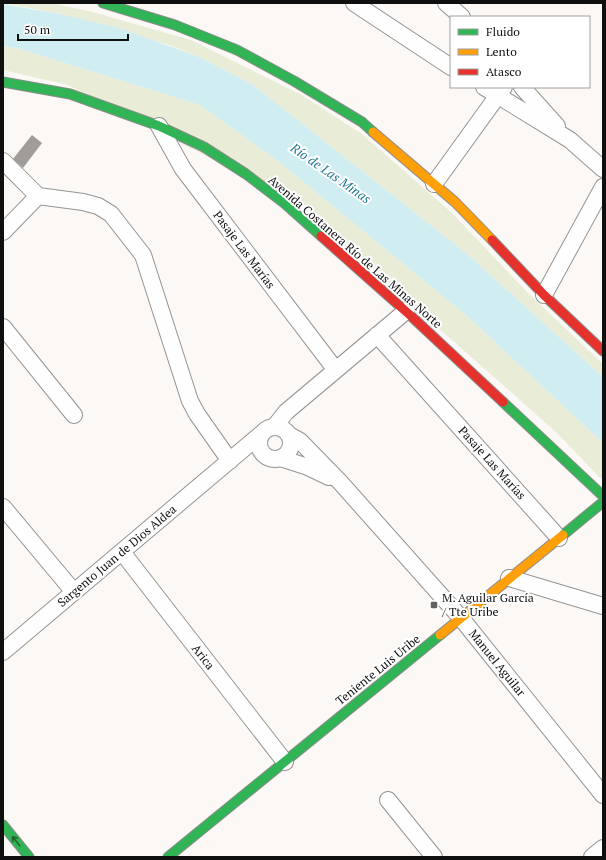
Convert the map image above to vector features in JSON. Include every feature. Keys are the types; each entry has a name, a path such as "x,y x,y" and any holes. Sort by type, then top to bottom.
{"street":[{"path":"103,3 176,25 237,50 294,81 362,122 455,202 544,295 603,351"},
{"path":"354,3 450,65"},
{"path":"446,3 461,16"},
{"name":"Avenida Costanera Río de Las Minas Norte","path":"3,82 70,94 159,126 204,147 246,174 284,203 406,311 603,496"},
{"path":"488,88 501,91 570,140 603,169"},
{"path":"523,88 570,140"},
{"path":"434,184 501,91"},
{"name":"Pasaje Las Marías","path":"159,126 183,169 336,369"},
{"path":"3,161 38,196 83,202 98,206 111,214 142,255 190,401 197,414 230,461 274,458 289,451 291,440 289,435 281,427 270,427 261,434 258,445 264,455 274,458"},
{"path":"544,295 603,187"},
{"path":"3,232 38,196"},
{"path":"275,426 286,412 406,311"},
{"path":"3,327 74,415"},
{"name":"Pasaje Las Marías","path":"377,335 559,538"},
{"name":"Sargento Juan de Dios Aldea","path":"3,652 261,434"},
{"name":"Manuel Aguilar","path":"289,435 300,441 340,482 461,618 603,795"},
{"name":"Manuel Aguilar","path":"274,458 308,467 340,482"},
{"name":"Teniente Luis Uribe","path":"168,857 603,502"},
{"path":"3,507 74,592"},
{"name":"Arica","path":"122,552 285,762"},
{"path":"509,578 603,606"},
{"path":"388,800 434,857"},
{"path":"3,825 29,857"},
{"path":"592,857 603,848"}],"green space":[{"path":"3,3 51,3 89,11 191,40 300,94 362,134 452,213 529,294 603,364 603,377 467,254 253,85 199,57 169,45 64,15"},
{"path":"3,46 20,49 200,105 278,161 466,315 603,443 603,481 556,432 297,203 68,85 3,70"}],"water":[{"name":"Río de Las Minas","path":"3,4 64,15 119,28 199,57 253,85 467,254 603,377 603,443 466,315 278,161 200,105 20,49 3,46"}],"building":[{"path":"32,135 42,143 23,168 13,159"}],"traffic: fast":[{"path":"103,3 175,25 237,50 294,81 362,122 373,132"},
{"path":"3,82 70,94 159,126 204,147 246,174 284,203 321,236"},
{"path":"503,402 603,496"},
{"path":"563,535 603,502"},
{"path":"168,857 440,635"},
{"path":"3,825 29,857"}],"traffic: slow":[{"path":"373,132 455,202 492,240"},
{"path":"440,635 563,535"}],"traffic: jam":[{"path":"321,236 411,316 503,402"},
{"path":"492,240 544,295 603,351"}],"place":[{"name":"M. Aguilar García / Tte Uribe","path":"434,605"}]}
